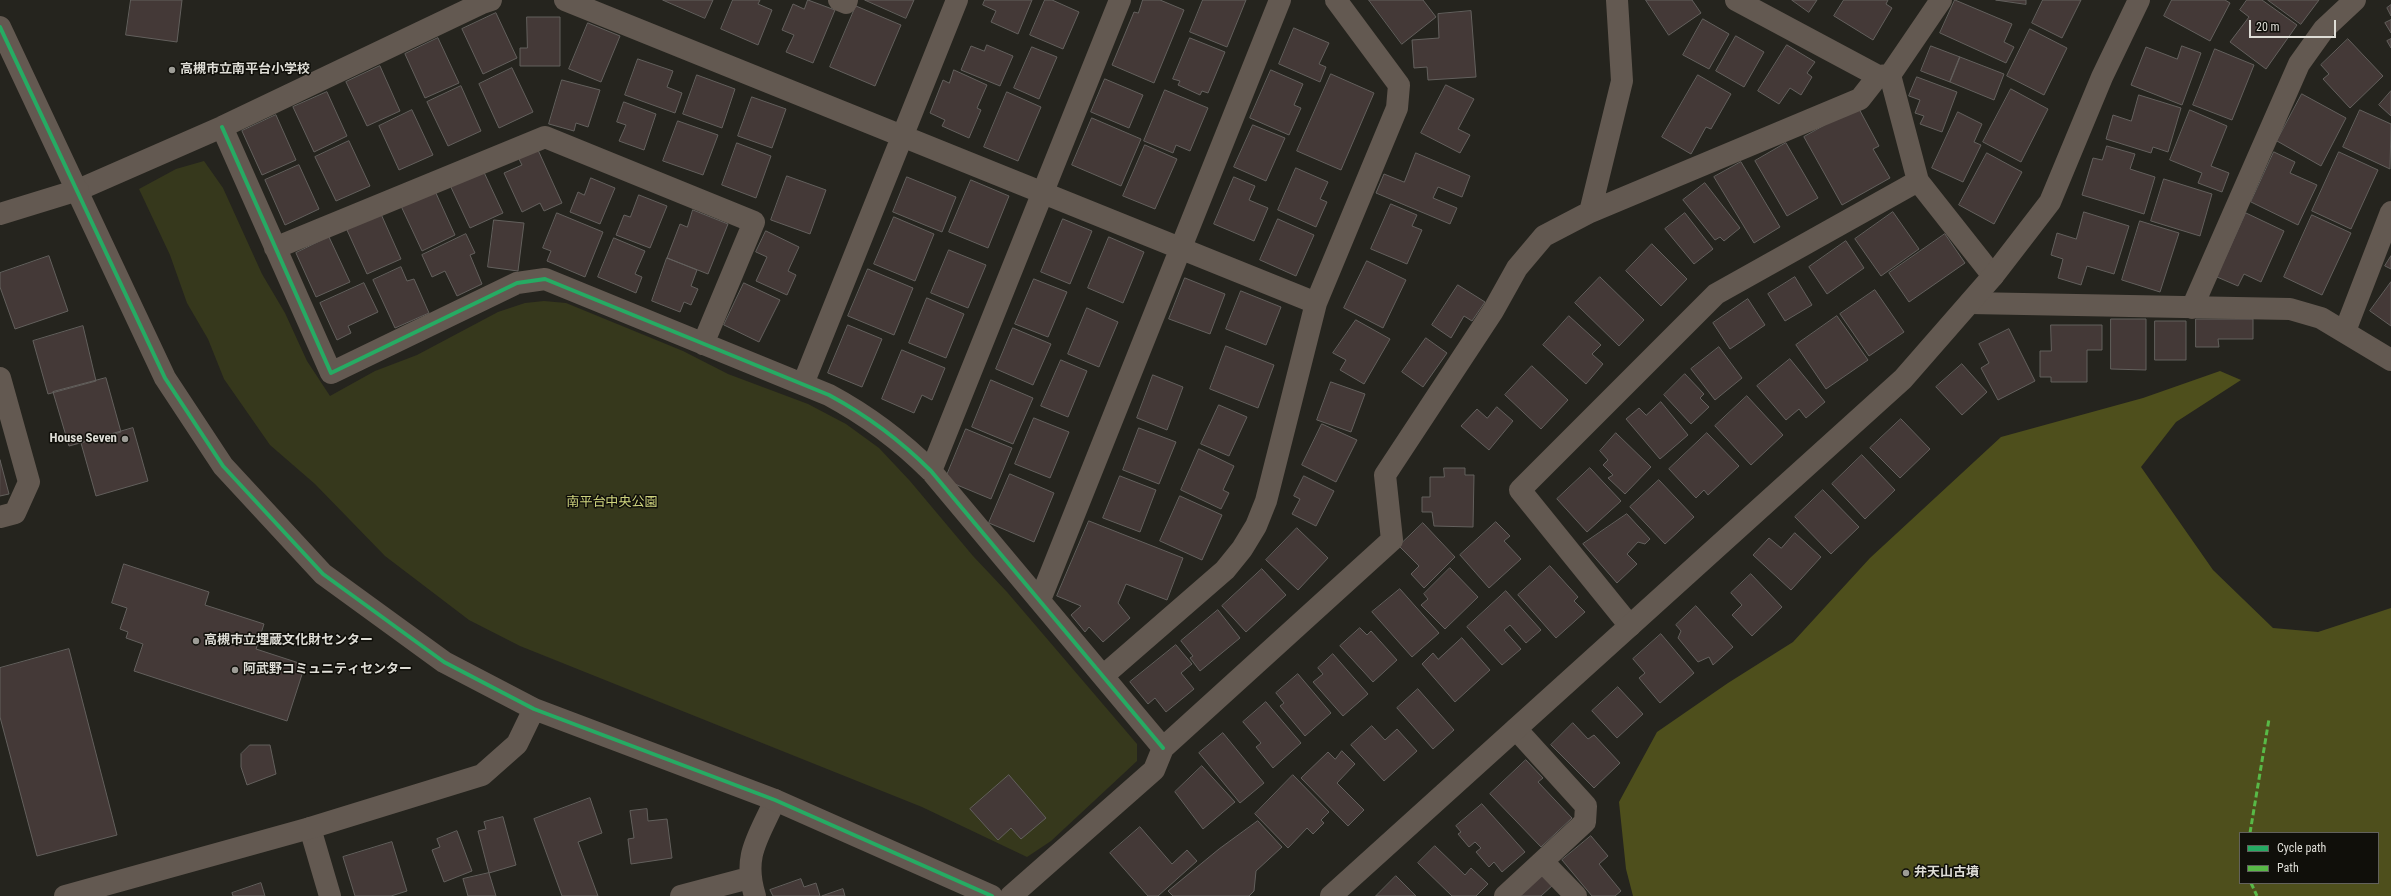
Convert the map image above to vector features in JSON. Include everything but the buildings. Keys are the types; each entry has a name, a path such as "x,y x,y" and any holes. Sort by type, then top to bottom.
{"street":[{"path":"0,214 78,190 222,127 491,0"},
{"path":"565,0 1316,303"},
{"path":"839,0 846,3 847,0"},
{"path":"803,384 957,0"},
{"path":"931,471 1120,0"},
{"path":"1040,600 1280,0"},
{"path":"1103,676 1225,570 1249,538 1266,501 1316,303 1397,108 1399,85 1336,0"},
{"path":"1590,212 1622,81 1617,0"},
{"path":"1736,0 1884,76 1918,181 1994,276"},
{"path":"1011,896 1154,770 1163,748 1392,540 1385,475 1493,311 1517,268 1544,236 1590,212 1860,99 1884,76 1941,0"},
{"path":"1331,896 1902,379 1994,276 2050,202 2102,77 2139,0"},
{"path":"2192,308 2299,64 2324,29 2355,0"},
{"path":"0,27 78,190 165,378 223,466 323,574 444,662 534,709 775,800 992,896"},
{"path":"222,127 330,373 517,283 545,279 829,395 873,421 894,436 931,471 1163,748"},
{"path":"275,248 544,137 754,222 703,344"},
{"path":"1630,626 1520,490 1716,294 1918,181"},
{"path":"2344,331 2391,212"},
{"path":"1970,303 2290,309 2321,318 2391,360"},
{"path":"0,378 29,482 15,513 0,518"},
{"path":"65,896 310,828 482,775 517,744 534,709"},
{"path":"1505,896 1586,822 1586,806 1516,729"},
{"path":"681,896 752,887 750,855 775,800"},
{"path":"310,828 330,896"},
{"path":"1543,862 1576,896"}],"green space":[{"name":"南平台中央公園","path":"204,161 223,188 262,274 285,313 307,361 330,396 375,371 417,355 498,312 525,303 544,301 566,303 683,351 728,374 808,404 846,424 879,448 910,481 973,556 1007,592 1137,744 1137,761 1051,841 1027,857 922,807 520,646 469,620 385,556 315,484 270,445 224,379 208,339 187,303 170,255 139,189 176,169"}],"shaded area":[{"path":"2220,371 2241,380 2176,422 2141,467 2213,570 2273,628 2318,632 2391,608 2391,896 1633,896 1626,869 1619,802 1657,732 1728,683 1793,642 1870,558 2001,437 2143,398"}],"marked path":[{"path":"2250,832 2269,719"},
{"path":"2251,884 2257,896"}],"cycle path":[{"path":"0,27 165,378 223,466 323,574 444,662 534,709 775,800 992,896"},
{"path":"222,127 331,373 517,283 545,279 829,395 857,411 883,429 931,471 1163,748"}],"place":[{"name":"高槻市立南平台小学校","path":"172,70"},
{"name":"House Seven","path":"125,439"},
{"name":"高槻市立埋蔵文化財センター","path":"196,641"},
{"name":"阿武野コミュニティセンター","path":"235,670"},
{"name":"弁天山古墳","path":"1906,873"}]}
